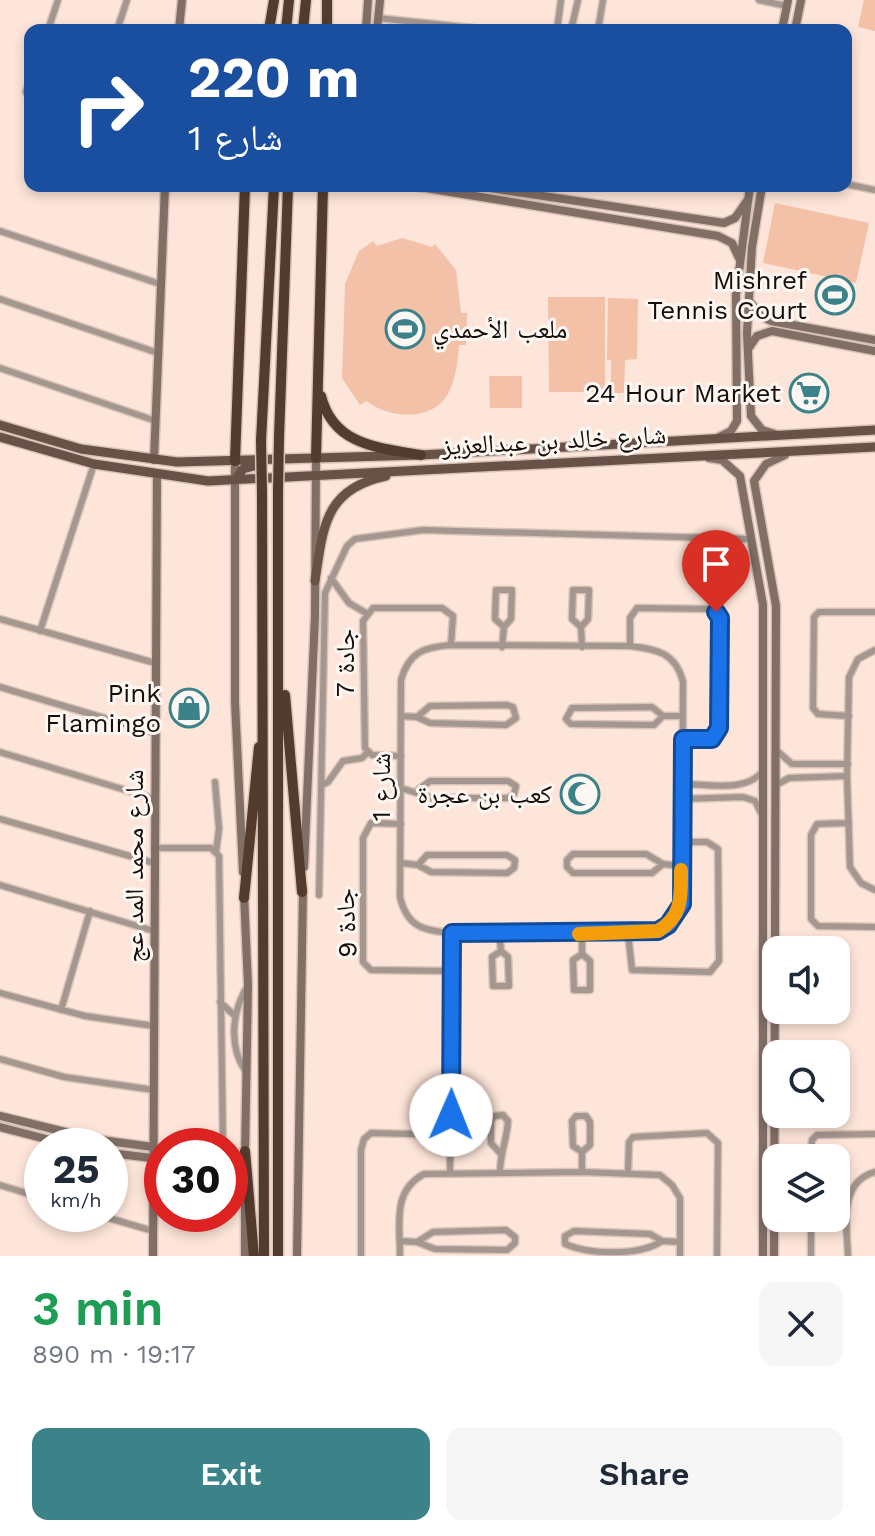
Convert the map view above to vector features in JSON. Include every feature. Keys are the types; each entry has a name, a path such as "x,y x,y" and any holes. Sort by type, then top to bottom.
{"highway":[{"path":"270,24 274,0"},
{"path":"287,24 289,0"},
{"path":"304,24 306,0"},
{"path":"327,0 327,24"},
{"path":"235,461 245,192"},
{"path":"264,1256 261,441 274,192"},
{"path":"278,1256 281,679 278,490 288,192"},
{"path":"316,458 323,192"},
{"path":"317,375 323,405 346,435 365,445 421,455"},
{"path":"281,679 289,710 302,892"},
{"path":"244,898 256,760 262,733"},
{"path":"248,1186 254,1256"}],"main road":[{"name":"شارع خالد بن عبدالعزيز","path":"0,425 81,449 154,460 235,461 421,455 875,430"},
{"name":"شارع خالد بن عبدالعزيز","path":"0,437 94,464 157,476 235,480 875,447"},
{"path":"537,448 533,458 539,462"},
{"path":"235,480 243,469 284,458"},
{"path":"255,479 304,470 316,458"},
{"path":"315,581 323,528 330,512 345,493 368,480 418,469"}],"street":[{"path":"50,24 58,0"},
{"path":"119,24 127,0"},
{"path":"180,24 182,0"},
{"path":"366,24 368,0"},
{"path":"378,24 380,0"},
{"path":"558,24 561,0"},
{"path":"572,24 578,0"},
{"path":"599,24 603,0"},
{"path":"759,0 788,3 783,24"},
{"path":"796,24 801,0"},
{"path":"378,18 434,24"},
{"path":"852,185 875,190"},
{"path":"154,460 165,192"},
{"path":"444,192 726,239 739,258"},
{"path":"489,201 491,192"},
{"path":"502,203 503,192"},
{"path":"510,192 724,223 735,218 747,201"},
{"path":"713,440 731,431 737,421 739,258 749,192"},
{"path":"761,192 748,299 750,397 754,423 762,430 782,437"},
{"path":"680,229 682,218"},
{"path":"0,231 160,284"},
{"path":"0,299 158,353"},
{"path":"748,299 761,316 796,331 875,351"},
{"path":"748,350 762,332 796,331 873,337"},
{"path":"0,368 156,421"},
{"path":"737,398 744,403 750,397"},
{"path":"774,1144 776,606 755,490 759,472 776,457 828,448"},
{"path":"694,454 722,460 733,468 742,490 763,605 763,1144"},
{"path":"297,1256 302,892 315,581 316,458"},
{"path":"235,461 235,702 248,985 246,1128"},
{"path":"40,631 94,464"},
{"name":"شارع محمد المد عج","path":"153,1128 157,476"},
{"path":"742,490 747,482 755,490"},
{"path":"319,895 325,593 347,546 355,539 395,531 750,539"},
{"path":"331,578 349,603 366,613"},
{"path":"502,647 504,627 511,619 512,590 496,590 495,619 504,627"},
{"path":"581,627 572,619 573,590 589,590 588,619 581,627 582,647"},
{"name":"جادة 7","path":"368,752 363,621 366,613 373,608 442,608 453,616 451,645"},
{"path":"630,646 630,618 637,608 711,609 720,618 719,728 712,739 683,739"},
{"path":"849,716 818,714 813,708 814,617 819,612 875,612"},
{"path":"0,619 155,663"},
{"name":"شارع 1","path":"431,646 502,647 656,648 670,656 680,669 683,739 682,904 676,916 658,931 452,933 423,931 411,921 400,897 401,680 406,662 417,652 431,646"},
{"path":"875,650 858,659 849,677 847,776 850,867 861,883 875,890"},
{"path":"763,665 771,669 775,665"},
{"path":"762,690 769,679 775,690"},
{"path":"0,687 155,733"},
{"path":"401,716 417,717 430,723 506,725 516,718 513,707 507,705 430,706 417,717"},
{"path":"663,716 654,725 571,724 566,719 572,708 652,707 663,716 682,716"},
{"path":"776,750 792,764 848,764"},
{"path":"0,752 155,799"},
{"path":"322,785 328,782 343,761 362,758 368,752 372,755 401,756"},
{"path":"681,784 746,784 757,779 763,771"},
{"path":"776,785 789,778 847,776"},
{"path":"401,788 418,790 432,798 508,798 514,794 516,786 508,781 430,781 418,790"},
{"path":"215,782 219,829 216,852"},
{"path":"681,799 743,797 755,801 762,815"},
{"path":"0,819 154,863"},
{"name":"جادة 9","path":"401,824 371,823 363,838 363,962 371,970 453,971"},
{"path":"849,823 817,824 811,835 811,919 818,926 875,927"},
{"path":"628,933 632,970 710,972 716,967 719,961 718,849 707,842 681,842"},
{"path":"154,848 211,848 219,856 223,1128"},
{"path":"663,864 652,873 573,873 567,867 567,860 573,854 646,854 663,864 681,866"},
{"path":"401,863 418,865 431,872 507,873 514,868 515,860 507,855 427,855 418,865"},
{"path":"0,885 154,931"},
{"path":"762,894 770,898 775,894"},
{"path":"762,914 769,908 775,912"},
{"path":"61,1010 90,911"},
{"path":"499,932 501,951 508,957 509,986 493,986 492,957 501,951"},
{"path":"450,1172 452,933"},
{"path":"582,934 582,954 590,961 590,990 574,990 573,960 582,954"},
{"path":"248,985 235,1016 238,1061 248,1074"},
{"path":"0,993 61,1010 154,1026"},
{"path":"220,1002 235,1016"},
{"path":"0,1059 64,1077 154,1090"},
{"path":"500,1153 491,1143 491,1121 503,1115 508,1121 507,1143 500,1153 500,1172"},
{"path":"0,1116 94,1139 144,1146"},
{"path":"582,1152 573,1146 572,1121 576,1116 586,1116 590,1122 590,1145 582,1152 582,1172"},
{"path":"0,1127 24,1133"},
{"path":"361,1256 361,1150 364,1139 371,1133 451,1135"},
{"path":"628,1172 629,1142 639,1135 707,1133 715,1137 718,1143 717,1256"},
{"path":"812,1144 817,1135 875,1134"},
{"path":"400,1256 399,1208 411,1181 424,1174 450,1172 628,1172 660,1175 672,1185 680,1198 680,1256"},
{"path":"848,1256 851,1192 857,1181 875,1172"},
{"path":"0,1185 24,1192"},
{"path":"400,1241 417,1242 435,1249 507,1250 515,1243 515,1237 506,1230 433,1232 417,1242"},
{"path":"662,1241 650,1250 579,1250 565,1244 565,1236 574,1231 650,1234 662,1241 680,1242"},
{"name":"شارع محمد المد عج","path":"153,1232 153,1256"},
{"path":"245,1232 245,1256"},
{"path":"763,1232 763,1256"},
{"path":"774,1232 774,1256"},
{"path":"811,1232 811,1256"}],"shaded area":[{"path":"864,0 875,0 875,31 858,27"},
{"path":"775,203 869,223 856,283 763,263"},
{"name":"ملعب الأحمدي","path":"402,238 432,247 435,244 456,270 461,313 467,313 466,345 459,345 455,376 448,394 432,409 410,415 387,411 366,401 360,405 342,378 345,284 359,251 373,241 377,246"},
{"name":"Mishref Tennis Court","path":"822,283 851,289 846,307 819,302"},
{"path":"548,297 605,297 605,392 549,392"},
{"path":"608,298 638,299 637,359 625,360 624,393 611,393 611,360 607,360"},
{"path":"489,376 522,376 522,408 490,408"}],"slow traffic":[{"path":"579,934 658,931 668,925 682,904 681,870"}],"place":[{"name":"Mishref Tennis Court","path":"835,295"},
{"name":"ملعب الأحمدي","path":"405,329"},
{"name":"24 Hour Market","path":"809,393"},
{"name":"Pink Flamingo","path":"189,708"},
{"name":"كعب بن عجرة","path":"580,794"}],"route":[{"path":"451,1115 452,933 658,931 676,916 682,904 683,739 712,739 719,728 720,618 716,612"}]}
